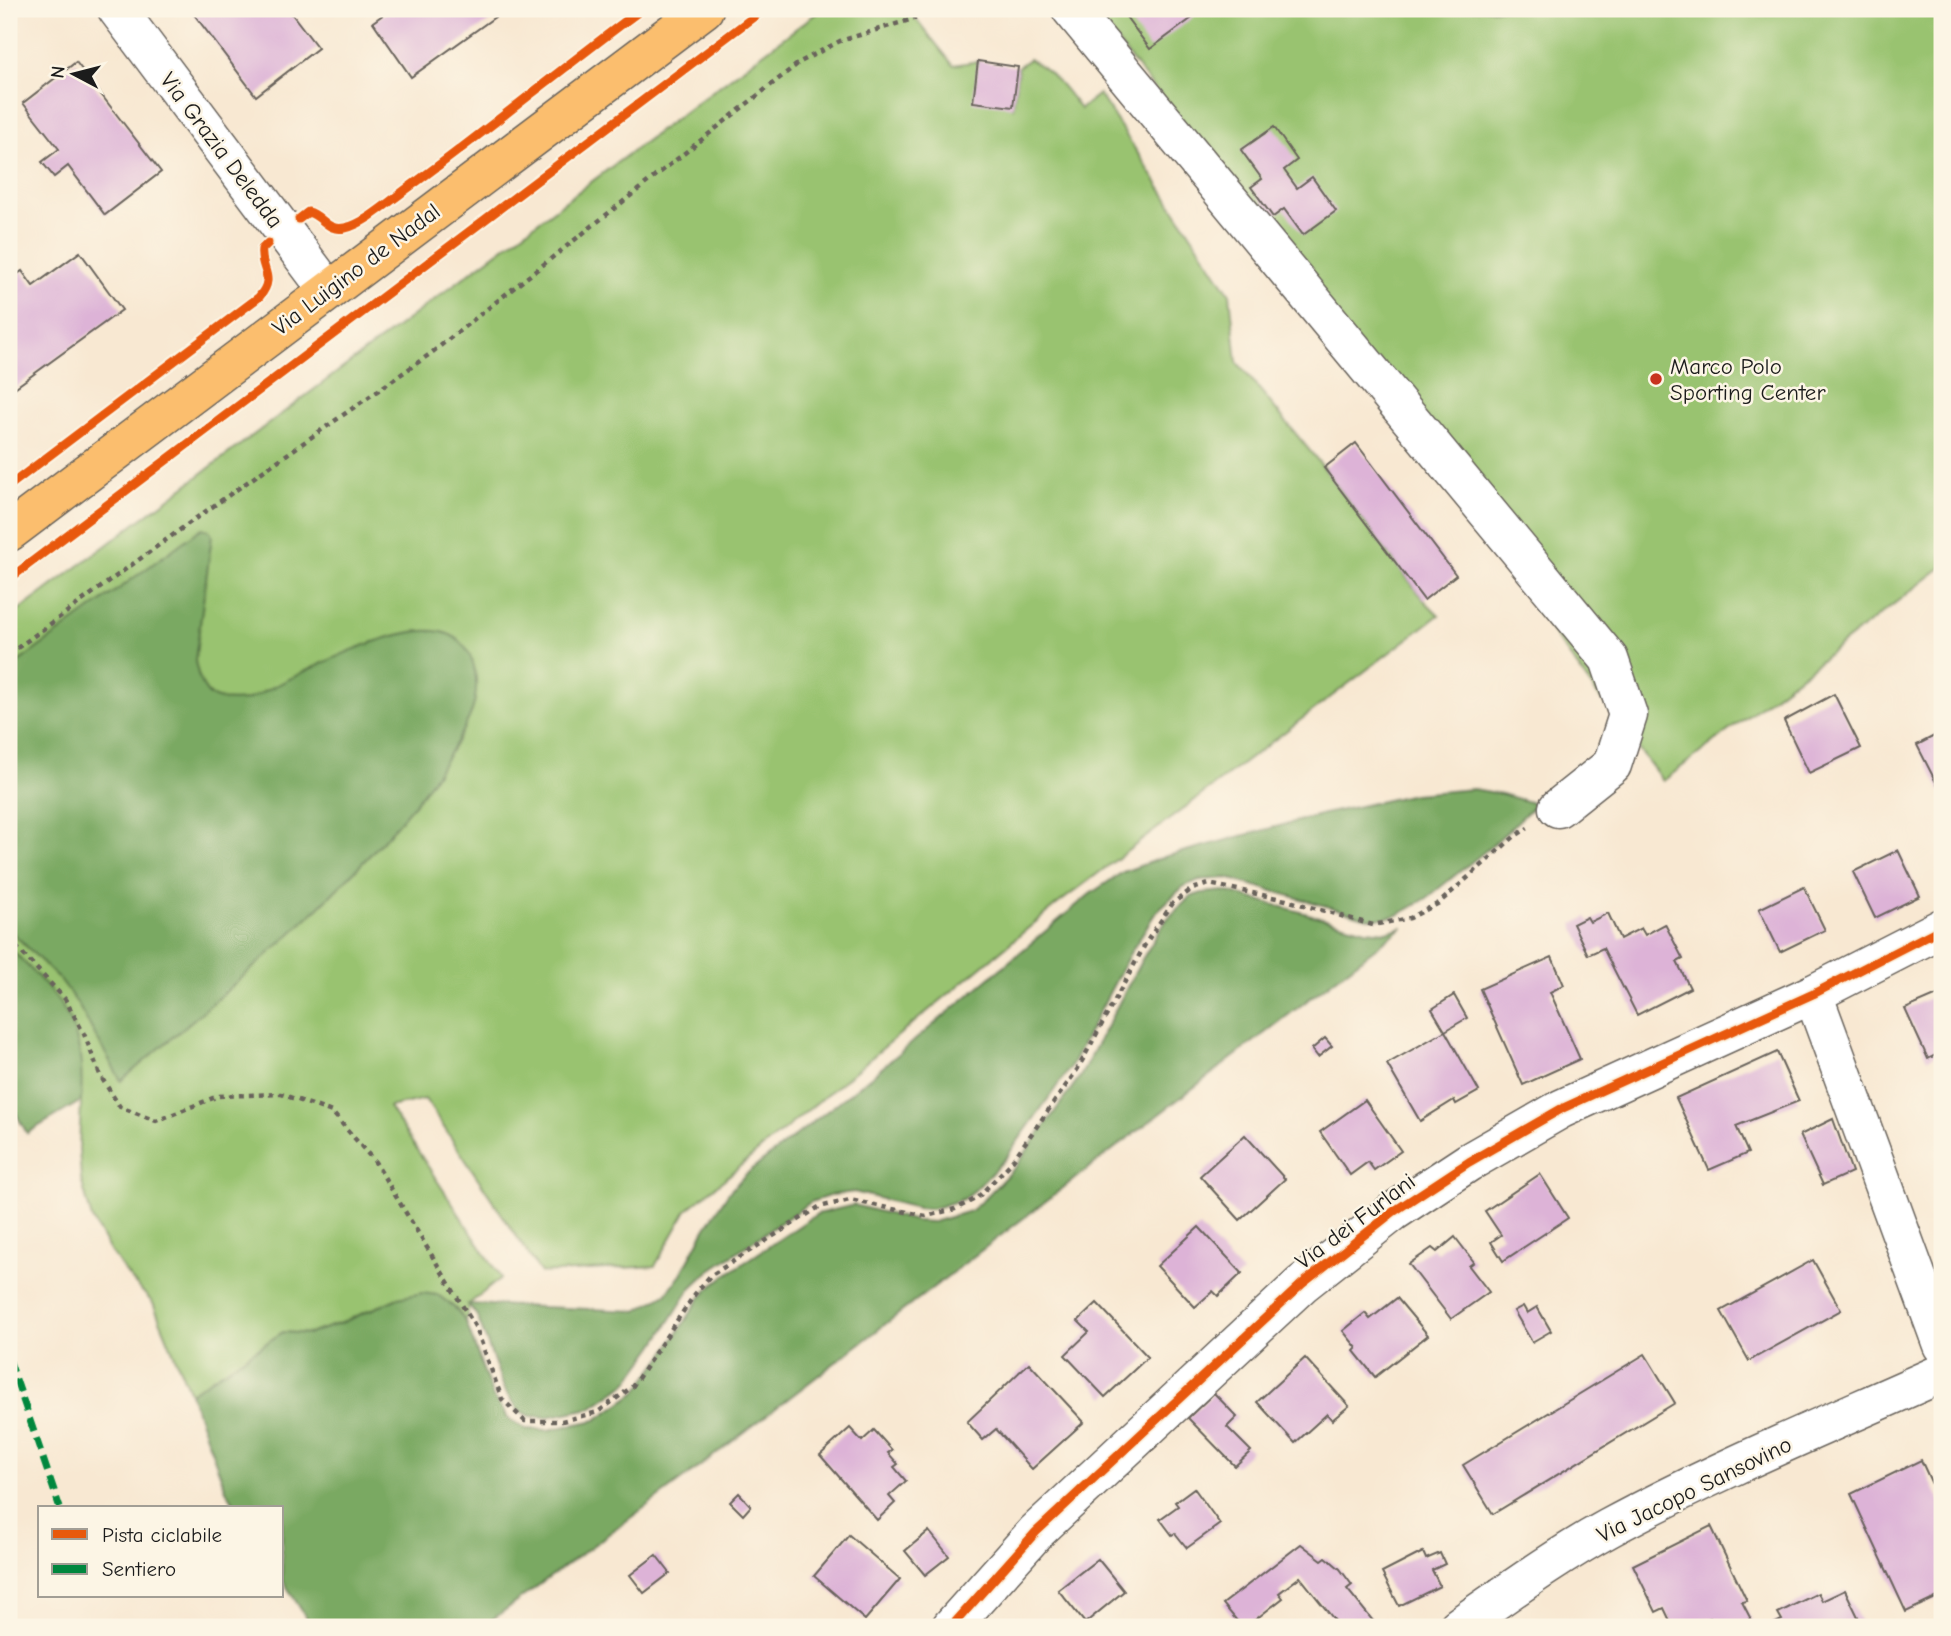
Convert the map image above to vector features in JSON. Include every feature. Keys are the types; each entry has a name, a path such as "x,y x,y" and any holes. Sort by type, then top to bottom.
{"main road":[{"name":"Via Luigino de Nadal","path":"9,532 704,9"}],"street":[{"name":"Via Grazia Deledda","path":"117,9 328,290"},
{"path":"1071,9 1609,659 1628,715 1612,765 1558,808"},
{"name":"Via dei Furlani","path":"951,1627 1056,1513 1303,1284 1393,1212 1469,1162 1561,1109 1813,994 1942,928"},
{"path":"1813,994 1942,1345"},
{"name":"Via Jacopo Sansovino","path":"1458,1627 1540,1569 1608,1528 1697,1484 1942,1373"}],"path":[{"path":"9,654 199,516 430,354 800,62 840,41 916,18"},
{"path":"9,939 65,999 84,1034 101,1077 120,1107 156,1121 218,1096 281,1094 332,1112 375,1162 476,1328 502,1399 525,1421 562,1421 598,1412 632,1387 710,1276 818,1207 850,1200 926,1216 955,1209 977,1198 1010,1164 1077,1070 1147,941 1173,903 1192,889 1209,884 1235,889 1286,900 1373,925 1410,918 1440,903 1515,836 1558,808"}],"green space":[{"path":"822,9 908,9 953,65 978,61 1013,107 1018,67 1029,59 1051,75 1080,109 1099,94 1230,294 1237,362 1324,468 1424,600 1439,615 1055,906 687,1210 655,1266 541,1273 425,1099 389,1107 501,1278 469,1304 466,1322 455,1308 398,1298 309,1334 283,1332 190,1393 153,1303 110,1251 92,1219 81,1179 81,1101 27,1133 9,1101 9,618"},
{"name":"Marco Polo Sporting Center","path":"1091,9 1942,9 1942,567 1663,781 1596,693 1235,190"},
{"path":"202,528 209,530 212,536 195,661 201,682 210,695 225,701 247,700 366,645 414,632 435,631 457,639 465,647 474,668 476,692 471,714 447,758 418,799 378,846 272,951 121,1081 77,1003 60,980 9,929 9,669"},
{"path":"1473,789 1536,804 1494,844 1427,898 1398,915 1368,918 1227,878 1200,880 1184,886 1156,912 1129,955 1070,1068 1005,1159 963,1199 932,1209 917,1208 854,1192 811,1202 709,1271 690,1289 627,1383 591,1408 547,1417 530,1416 518,1410 505,1391 477,1316 468,1304 637,1311 666,1294 680,1276 729,1192 745,1175 872,1076 1090,894 1123,872 1167,856 1324,814 1414,794"},
{"path":"1225,891 1366,930 1386,932 1403,927 686,1477 482,1627 312,1627 284,1582 284,1506 236,1506 226,1490 190,1393 283,1332 309,1334 398,1298 422,1293 438,1295 455,1308 466,1322 493,1397 510,1420 526,1429 548,1430 596,1420 636,1392 700,1298 717,1281 817,1214 854,1205 916,1221 933,1222 970,1211 984,1199 1015,1167 1081,1075 1141,961 1166,920 1190,897"},
{"path":"9,947 56,998 74,1031 79,1051 81,1101 27,1133 9,1101"}],"building":[{"path":"190,9 288,9 318,48 256,96"},
{"path":"391,9 506,9 411,77 373,22"},
{"path":"1125,9 1197,9 1192,18 1150,49 1124,14"},
{"path":"978,61 1018,67 1013,107 973,102"},
{"path":"76,62 161,172 105,215 68,166 54,177 42,162 59,149 23,103"},
{"path":"1274,127 1297,160 1284,170 1297,188 1312,177 1336,211 1303,235 1284,209 1273,217 1251,187 1262,179 1241,150"},
{"path":"80,252 122,310 9,392 9,309 15,304 9,295 9,280 22,271 33,286"},
{"path":"1356,443 1456,575 1424,600 1324,468"},
{"path":"1834,694 1861,748 1809,773 1784,721"},
{"path":"1942,732 1942,794 1917,745"},
{"path":"1898,850 1920,896 1875,918 1853,872"},
{"path":"1804,887 1825,930 1780,952 1759,909"},
{"path":"1608,913 1620,939 1641,928 1645,935 1665,924 1683,959 1677,962 1690,988 1637,1015 1603,948 1588,955 1573,924 1587,917 1590,922"},
{"path":"1552,957 1564,985 1550,992 1580,1059 1523,1085 1480,989"},
{"path":"1942,993 1942,1052 1928,1059 1905,1009"},
{"path":"1454,995 1467,1018 1445,1031 1432,1009"},
{"path":"1445,1031 1479,1091 1456,1104 1454,1100 1420,1121 1387,1064"},
{"path":"1325,1038 1332,1046 1318,1057 1312,1049"},
{"path":"1777,1052 1799,1101 1736,1126 1748,1153 1709,1170 1676,1098"},
{"path":"1365,1100 1401,1151 1374,1170 1368,1162 1350,1175 1320,1132"},
{"path":"1833,1119 1852,1172 1823,1185 1800,1135"},
{"path":"1245,1135 1285,1179 1240,1220 1200,1176"},
{"path":"1540,1174 1568,1218 1503,1261 1491,1242 1501,1235 1485,1211"},
{"path":"1199,1227 1242,1273 1218,1296 1213,1291 1195,1307 1157,1266"},
{"path":"1455,1237 1474,1262 1469,1266 1489,1292 1451,1319 1409,1264 1432,1248 1437,1252"},
{"path":"1813,1260 1841,1310 1749,1361 1721,1311"},
{"path":"1397,1298 1428,1335 1375,1377 1354,1351 1357,1348 1343,1331 1365,1313 1370,1319"},
{"path":"1097,1303 1148,1357 1105,1397 1065,1355 1089,1332 1078,1321"},
{"path":"1523,1306 1527,1313 1537,1307 1551,1331 1532,1342 1514,1311"},
{"path":"1645,1354 1675,1403 1493,1514 1463,1465"},
{"path":"1305,1358 1349,1406 1332,1420 1327,1414 1295,1443 1257,1402"},
{"path":"1029,1363 1084,1422 1032,1469 996,1429 983,1440 967,1422"},
{"path":"1214,1393 1237,1417 1227,1427 1251,1451 1235,1466 1188,1418"},
{"path":"850,1428 862,1441 874,1430 892,1450 888,1453 898,1464 894,1467 906,1481 889,1496 895,1503 877,1520 820,1455"},
{"path":"1921,1460 1942,1506 1942,1595 1906,1612 1851,1494"},
{"path":"1194,1488 1220,1524 1187,1548 1175,1533 1172,1535 1160,1519 1178,1506 1175,1502"},
{"path":"739,1493 751,1506 743,1515 730,1502"},
{"path":"1711,1526 1747,1601 1742,1602 1755,1627 1714,1627 1710,1618 1691,1627 1673,1627 1664,1608 1656,1612 1633,1565"},
{"path":"929,1531 949,1556 925,1575 905,1551"},
{"path":"849,1535 900,1579 865,1620 814,1576"},
{"path":"1301,1544 1322,1560 1326,1557 1340,1569 1352,1585 1347,1589 1378,1627 1340,1627 1300,1577 1279,1593 1283,1598 1246,1627 1242,1627 1223,1604"},
{"path":"1423,1552 1426,1559 1440,1553 1445,1564 1432,1570 1440,1586 1399,1606 1382,1573"},
{"path":"656,1555 670,1573 644,1593 630,1575"},
{"path":"1098,1559 1124,1591 1085,1623 1058,1590"},
{"path":"1845,1590 1863,1627 1767,1627 1782,1620 1778,1613 1818,1593 1822,1601"}],"marked path":[{"path":"9,1359 59,1506"}],"cycle path":[{"path":"299,219 308,212 339,229 353,226 369,217 642,9"},
{"path":"9,579 764,9"},
{"path":"9,486 259,297 267,283 262,249 268,243"},
{"path":"951,1627 1036,1532 1302,1284 1393,1212 1469,1162 1561,1109 1813,994 1942,928"}],"place":[{"name":"Marco Polo Sporting Center","path":"1656,379"}]}
